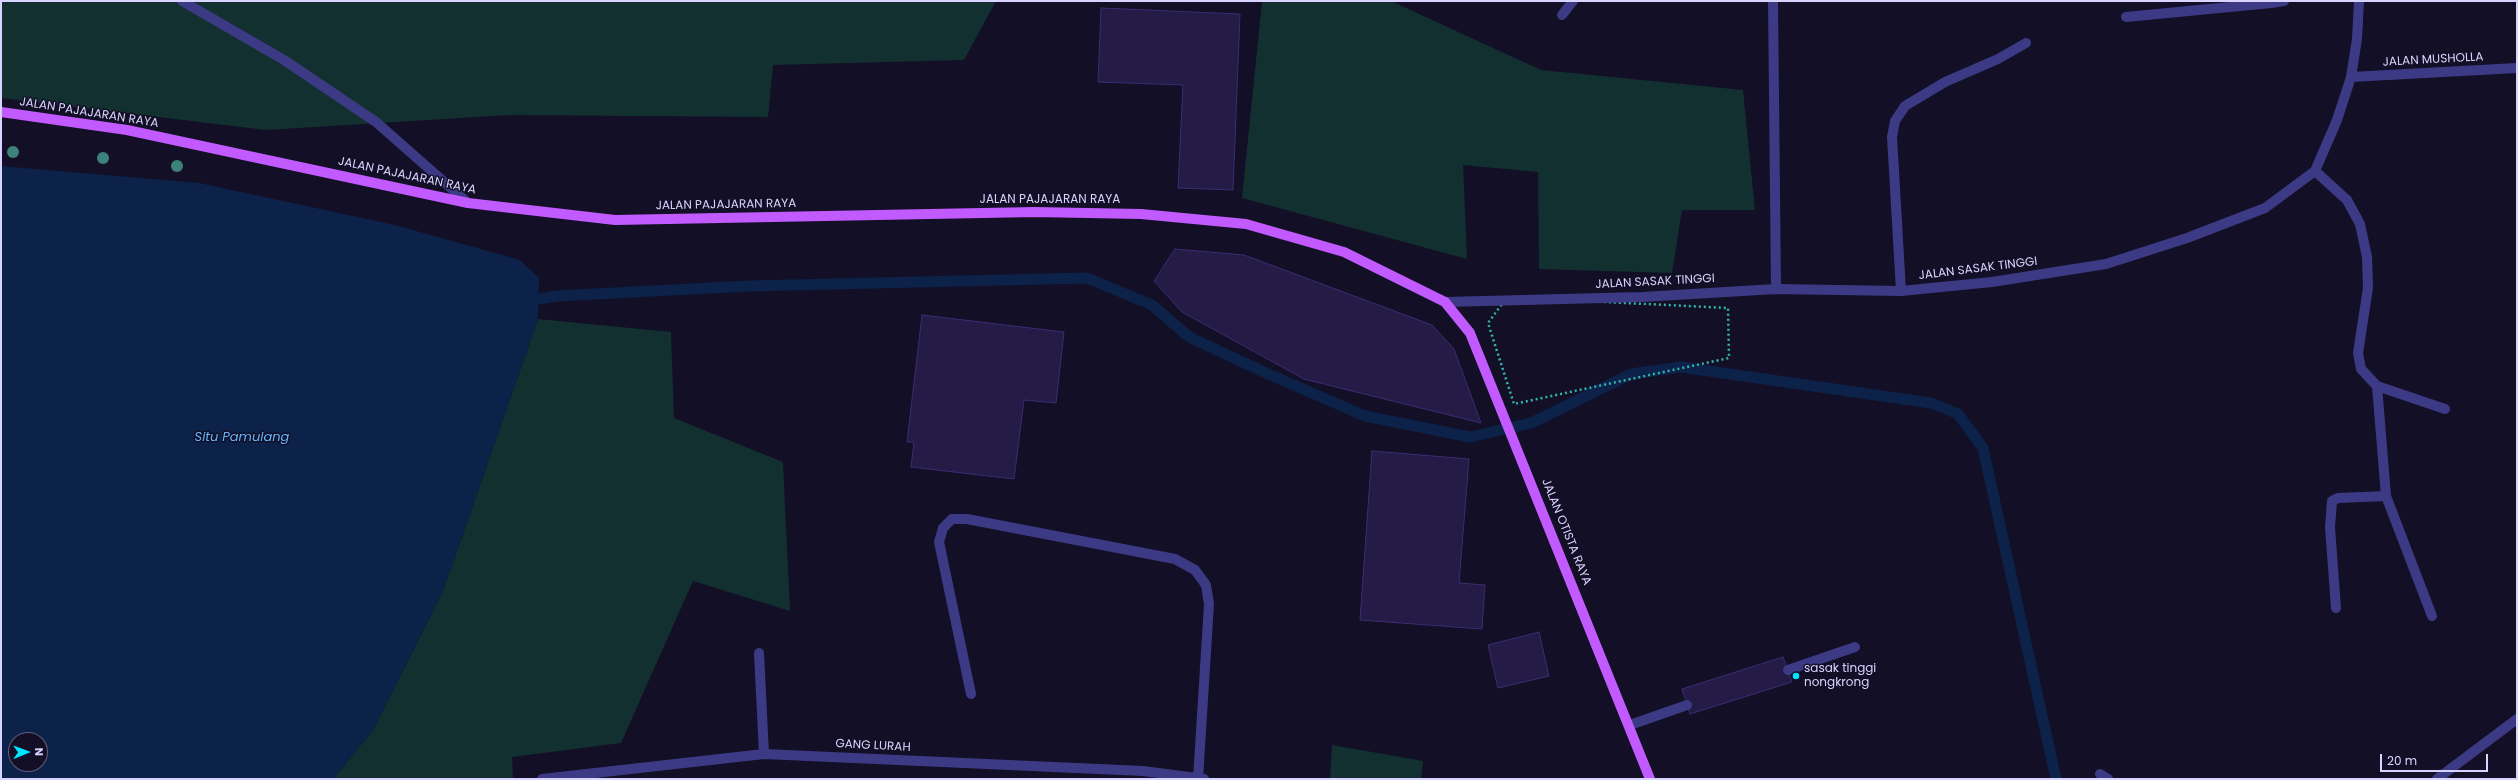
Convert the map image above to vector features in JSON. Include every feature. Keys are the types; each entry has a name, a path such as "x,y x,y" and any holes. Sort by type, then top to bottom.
{"main road":[{"name":"JALAN PAJAJARAN RAYA","path":"1,112 127,130 468,203 615,220 1035,212 1149,214 1246,224 1344,252 1445,302"},
{"name":"JALAN OTISTA RAYA","path":"1445,302 1470,333 1524,462 1650,779"}],"street":[{"path":"182,1 284,60 376,122 468,203"},
{"path":"1562,15 1573,1"},
{"path":"1773,1 1776,289"},
{"path":"2126,17 2284,1"},
{"path":"2359,1 2357,39 2351,77 2337,120 2315,171 2347,200 2360,224 2367,257 2368,288 2358,353 2361,369 2377,386 2446,409"},
{"path":"1901,291 1892,138 1895,121 1905,106 1939,86 1998,59 2026,43"},
{"name":"JALAN MUSHOLLA","path":"2351,77 2517,68"},
{"name":"JALAN SASAK TINGGI","path":"1445,302 1642,297 1776,289 1901,291 1992,282 2106,264 2187,238 2265,208 2315,171"},
{"path":"2377,386 2386,496 2432,616"},
{"path":"2336,608 2330,528 2332,501 2338,498 2386,496"},
{"path":"971,694 939,542 943,528 952,519 967,519 1175,559 1195,570 1206,585 1210,604 1198,779"},
{"path":"1788,670 1855,647"},
{"path":"759,653 764,754"},
{"path":"1630,726 1687,705"},
{"path":"2437,779 2517,719"},
{"name":"GANG LURAH","path":"542,779 764,754 1204,779"},
{"path":"2102,779 2100,774 2108,779"}],"path":[{"path":"1524,298 1728,308 1729,358 1514,404 1488,322 1502,304 1524,298"}],"green space":[{"path":"1,1 996,1 964,60 773,65 768,117 510,115 266,130 1,98"},
{"path":"1262,1 1391,1 1541,70 1743,90 1755,210 1682,210 1672,273 1539,269 1538,172 1463,165 1467,259 1242,198"},
{"path":"538,319 671,332 674,418 783,462 790,611 693,581 621,743 512,757 513,779 333,779 373,730 443,591"},
{"path":"1332,745 1423,761 1421,779 1330,779"}],"water":[{"name":"Situ Pamulang","path":"1,166 199,183 395,225 520,260 539,278 538,319 443,591 373,730 333,779 1,779"}],"building":[{"path":"1101,8 1240,14 1233,190 1178,188 1183,85 1098,82"},
{"path":"1175,249 1244,255 1432,325 1454,349 1481,423 1304,379 1182,312 1154,281"},
{"path":"922,315 1064,332 1056,403 1024,400 1014,479 911,467 914,442 907,442"},
{"path":"1372,451 1469,459 1459,583 1485,585 1482,629 1360,620"},
{"path":"1539,632 1549,676 1498,688 1488,645"},
{"path":"1783,657 1792,682 1690,714 1682,689"}],"waterway":[{"path":"525,301 557,296 749,286 1087,278 1152,305 1189,337 1266,373 1365,416 1470,437 1531,423 1631,374 1681,367 1931,403 1958,414 1983,448 2056,779"}],"place":[{"name":"sasak tinggi nongkrong","path":"1796,676"}]}
